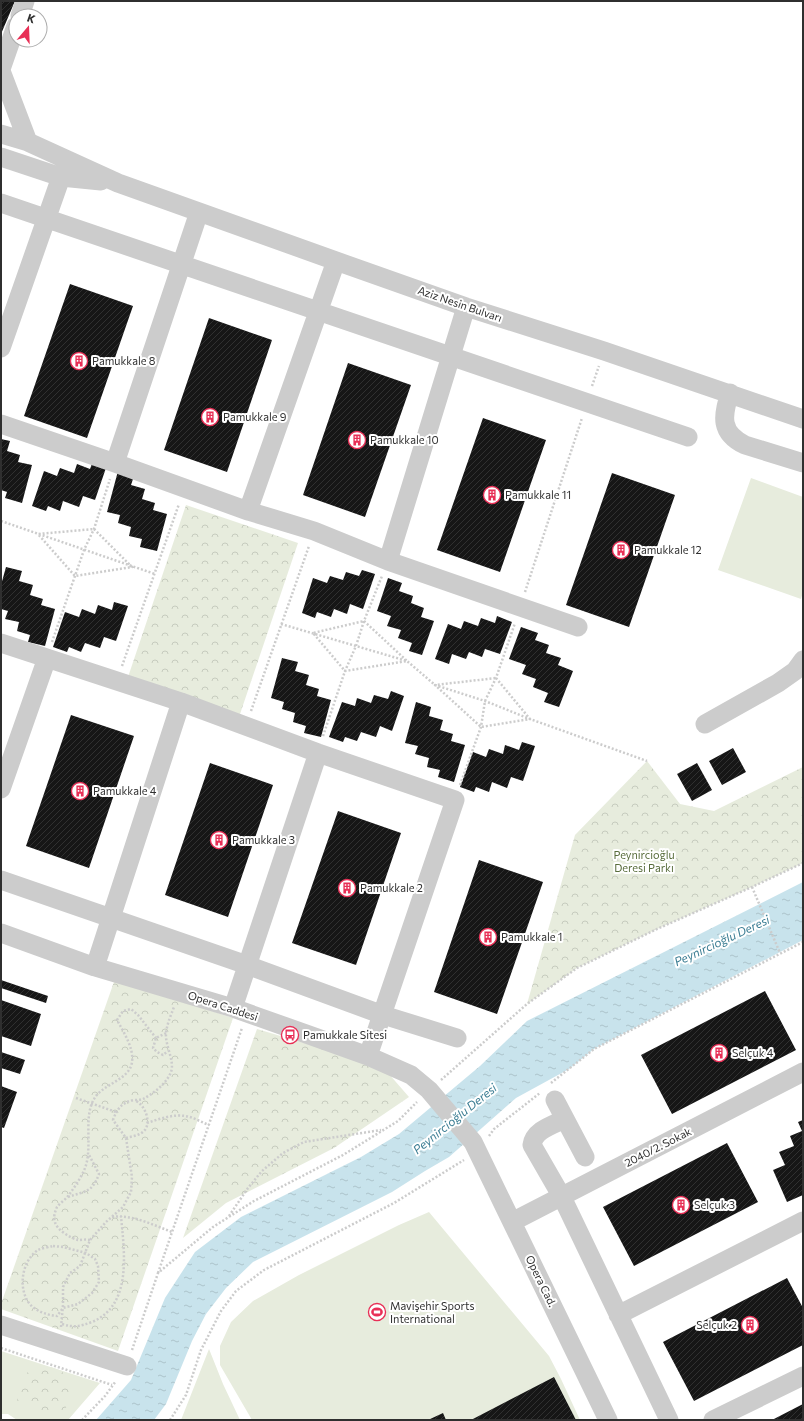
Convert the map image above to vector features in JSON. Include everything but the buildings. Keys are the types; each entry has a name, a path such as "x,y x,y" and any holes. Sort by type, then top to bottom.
{"street":[{"path":"8,48 1,70 28,142"},
{"name":"Aziz Nesin Bulvarı","path":"1,134 28,142 118,183 336,261 466,307 604,351 803,419"},
{"name":"Aziz Nesin Bulvarı","path":"1,157 61,177 118,183"},
{"path":"1,348 61,177"},
{"path":"1,203 688,437"},
{"path":"115,463 199,212"},
{"path":"248,511 336,261"},
{"path":"388,560 466,307"},
{"path":"730,393 724,409 724,416 727,429 732,436 745,445 803,463"},
{"path":"1,424 248,511 314,531 388,560 578,627"},
{"path":"1,642 181,702 318,753 455,800 368,1056"},
{"path":"1,789 47,658"},
{"path":"705,724 778,683 795,670 803,660"},
{"path":"95,967 181,702"},
{"path":"240,1011 247,965 318,753"},
{"path":"1,880 247,965 383,1015 457,1038"},
{"name":"Opera Caddesi","path":"1,933 95,967 240,1011 368,1056 411,1075 429,1090 475,1147"},
{"name":"2040/2. Sokak","path":"512,1222 803,1072"},
{"path":"547,1093 565,1119 585,1158"},
{"path":"565,1119 540,1132 534,1138 532,1145 562,1197 669,1420"},
{"name":"Opera Cad.","path":"475,1147 608,1420"},
{"path":"618,1315 803,1220"},
{"path":"1,1325 126,1366"},
{"path":"713,1420 803,1376"}],"path":[{"path":"455,800 480,726 485,701 496,678 604,351"},
{"path":"47,658 84,550 94,529 115,463"},
{"path":"117,681 185,489"},
{"path":"1,521 154,574"},
{"path":"38,534 94,529 132,566"},
{"path":"246,726 314,531"},
{"path":"38,534 75,576"},
{"path":"318,753 345,671 356,646 364,621 388,560"},
{"path":"75,576 132,566"},
{"path":"313,633 364,621"},
{"path":"364,621 480,726"},
{"path":"281,624 407,661"},
{"path":"313,633 345,671"},
{"path":"345,671 407,661"},
{"path":"435,685 496,678"},
{"path":"496,678 530,719"},
{"path":"435,685 485,701 530,719 647,760"},
{"path":"480,726 530,719"},
{"path":"752,887 780,953"},
{"path":"170,1420 186,1395 201,1350 221,1310 236,1291 264,1270 394,1203 475,1147 494,1129 547,1093 594,1049 803,942"},
{"path":"56,1343 62,1324 63,1288 70,1273 80,1266 90,1240 111,1217 123,1207 131,1192 132,1177 126,1138 113,1120 116,1112 124,1103 134,1100 141,1100 164,1084 172,1072 172,1059 168,1051 166,1033 178,992"},
{"path":"90,1240 78,1240 70,1236 57,1227 54,1216 58,1207 76,1185 85,1167 88,1153 90,1113 94,1098 109,1084 129,1072 132,1063 132,1051 117,1020 123,1011 131,1009 138,1015 156,1038"},
{"path":"158,1273 209,1125 240,1011"},
{"path":"166,1033 156,1038 153,1048 163,1055 168,1051"},
{"path":"76,1098 116,1112"},
{"path":"126,1138 139,1135 145,1130 147,1123 144,1107 134,1100"},
{"path":"147,1123 170,1117 185,1116 209,1125"},
{"path":"228,1218 248,1188 262,1171 283,1153 304,1142 384,1130"},
{"path":"67,1197 91,1189 96,1183 99,1174 88,1153"},
{"path":"111,1217 121,1216 172,1232"},
{"path":"62,1324 73,1327 95,1321 104,1315 119,1295 124,1266 121,1216"},
{"path":"53,1246 63,1247 86,1253 95,1259 98,1266 99,1282 92,1293 78,1304 63,1308 57,1316 49,1316 37,1310 26,1299 23,1272 30,1259 38,1250 53,1246"},
{"path":"1,1348 112,1385 105,1396 82,1420"}],"green space":[{"path":"751,478 803,497 803,592 801,599 718,570"},
{"path":"186,505 298,543 239,717 127,680"},
{"name":"Peynircioğlu Deresi Parkı","path":"647,761 680,804 714,811 803,767 803,863 657,929 577,968 527,1004 575,835"},
{"path":"115,979 233,1018 118,1351 1,1309 1,1304"},
{"path":"257,1029 382,1066 409,1097 334,1148 226,1203 183,1238"},
{"name":"Mavişehir Sports International","path":"429,1212 549,1356 580,1420 252,1420 220,1365 220,1346 231,1322 253,1301 299,1275 399,1225"},
{"path":"209,1349 223,1384 240,1420 181,1420"},
{"path":"1,1351 100,1383 68,1420 17,1420 8,1414 1,1414"},
{"path":"51,1367 62,1371 71,1391 65,1411 45,1415 17,1401 24,1374 38,1368"}],"water":[{"name":"Peynircioğlu Deresi","path":"803,882 803,940 594,1049 569,1069 516,1098 449,1157 392,1192 253,1262 226,1288 206,1314 192,1341 166,1404 154,1420 96,1420 131,1380 165,1298 195,1252 241,1217 361,1157 399,1134 480,1066 527,1021"}],"place":[{"name":"Pamukkale 8","path":"79,361"},
{"name":"Pamukkale 9","path":"210,417"},
{"name":"Pamukkale 10","path":"357,440"},
{"name":"Pamukkale 11","path":"492,495"},
{"name":"Pamukkale 12","path":"621,550"},
{"name":"Pamukkale 4","path":"80,791"},
{"name":"Pamukkale 3","path":"219,840"},
{"name":"Pamukkale 2","path":"347,888"},
{"name":"Pamukkale 1","path":"488,937"},
{"name":"Pamukkale Sitesi","path":"290,1035"},
{"name":"Selçuk 4","path":"719,1053"},
{"name":"Selçuk 3","path":"681,1205"},
{"name":"Mavişehir Sports International","path":"377,1312"},
{"name":"Selçuk 2","path":"750,1325"}]}
